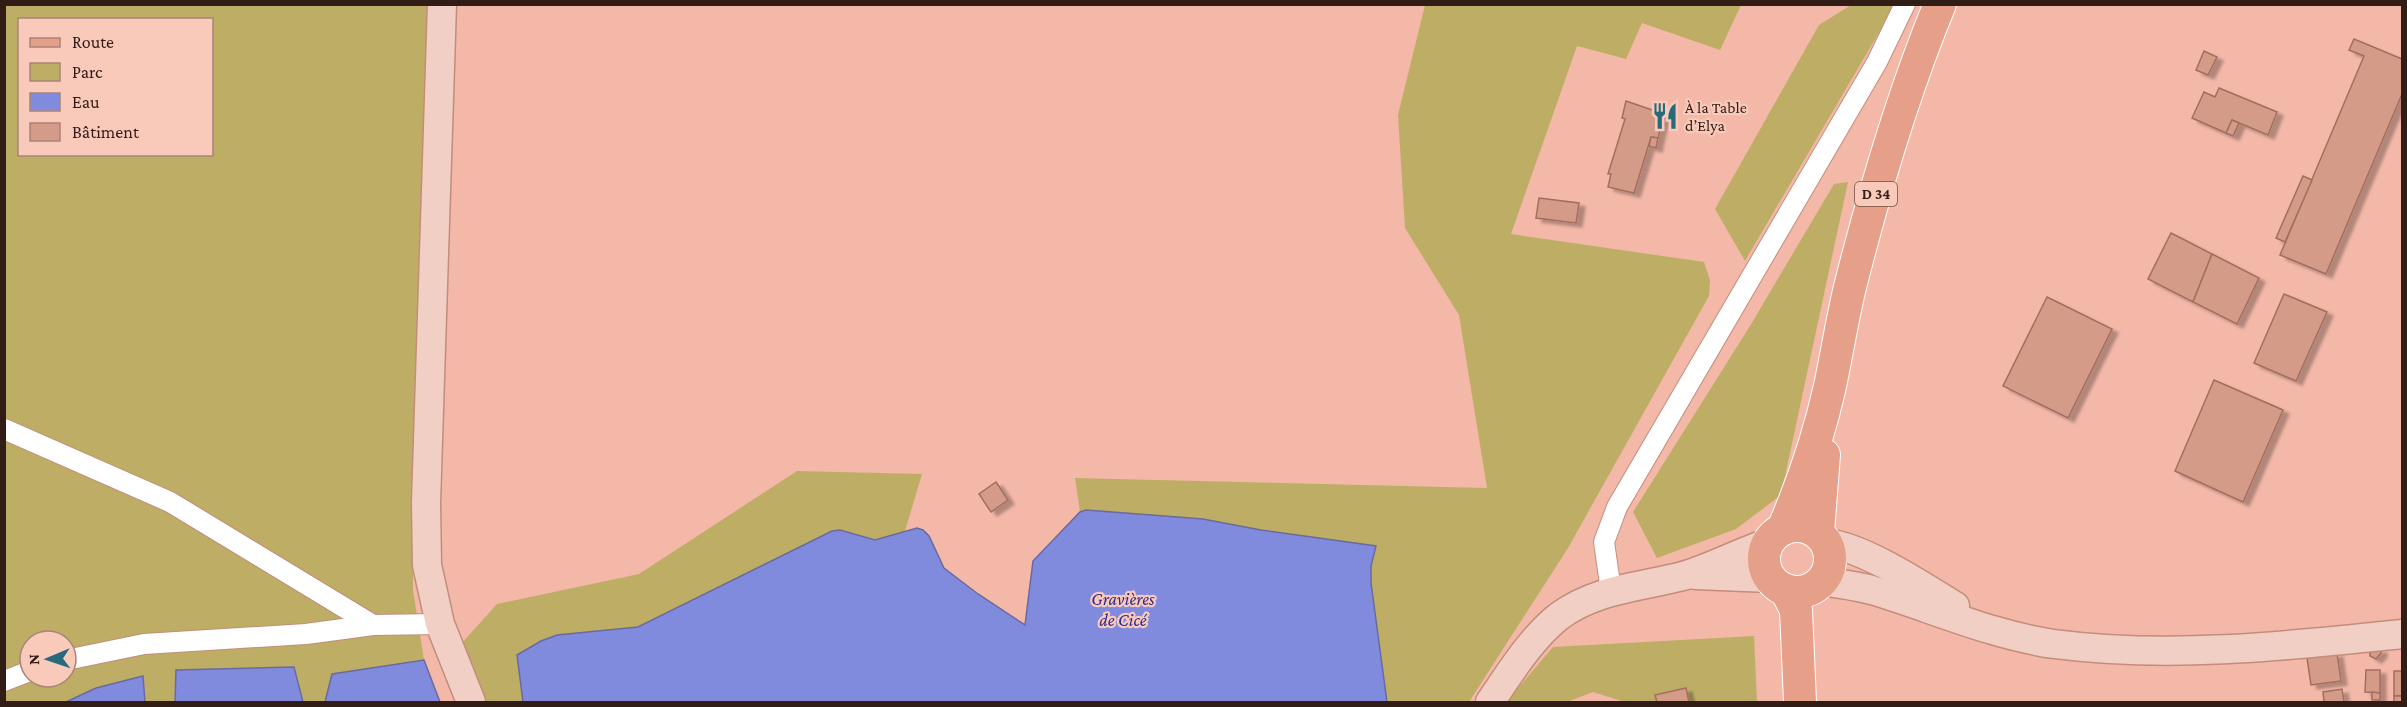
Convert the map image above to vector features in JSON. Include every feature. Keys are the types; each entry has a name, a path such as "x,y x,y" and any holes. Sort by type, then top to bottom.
{"main road":[{"path":"442,4 426,503 427,565 440,624 471,702"},
{"name":"D 34","path":"1775,536 1803,481 1830,389 1850,290 1872,205 1899,116 1940,4"},
{"name":"D 34","path":"1822,538 1830,389"},
{"path":"1490,702 1533,643 1558,618 1585,601 1611,591 1685,575 1801,525 1822,538 1886,566 1992,629"},
{"path":"1775,536 1764,561 1798,584"},
{"path":"1798,584 1830,563 1830,553 1822,538"},
{"path":"1685,575 1873,590 1948,617 2052,644 2189,650 2254,649 2403,634"},
{"path":"1798,584 1796,610 1800,692"}],"street":[{"path":"1611,591 1604,542 1617,507 1871,72 1905,4"},
{"path":"4,429 170,502 373,626"},
{"path":"78,658 144,644 306,634 373,626 440,624"}],"green space":[{"path":"4,5 427,5 413,523 413,590 424,660 332,674 325,702 303,702 295,668 176,670 175,702 145,702 142,676 96,688 66,702 5,702"},
{"path":"1425,5 1741,5 1720,50 1642,23 1626,59 1577,46 1511,234 1704,262 1710,280 1709,296 1568,548 1469,702 1387,702 1371,583 1371,566 1376,546 1261,530 1203,519 1086,510 1080,512 1075,478 1487,488 1459,315 1405,228 1398,115"},
{"path":"1851,5 1891,5 1894,7 1745,261 1715,209 1819,25"},
{"path":"1848,182 1781,495 1736,529 1657,558 1633,512 1750,326 1834,184"},
{"path":"797,471 922,474 905,531 875,540 840,530 832,531 638,627 602,631 521,679 523,702 486,702 462,643 497,604 639,574"},
{"path":"1754,636 1757,702 1625,702 1593,692 1567,702 1506,702 1553,647"}],"water":[{"name":"Gravières de Cicé","path":"1086,510 1203,519 1261,530 1376,546 1371,566 1371,583 1387,702 523,702 517,655 541,641 557,635 638,627 832,531 840,530 875,540 917,528 923,530 929,536 944,568 1025,625 1033,561 1080,512"},
{"path":"424,660 440,702 325,702 332,674"},
{"path":"294,667 303,702 175,702 176,670"},
{"path":"143,676 145,702 66,702 96,688"}],"building":[{"path":"2354,39 2402,59 2402,94 2326,274 2280,255 2364,56 2349,50"},
{"path":"2204,51 2217,57 2208,75 2196,70"},
{"path":"2219,88 2277,112 2268,135 2232,120 2226,133 2192,118 2204,92 2215,97"},
{"path":"1626,101 1664,114 1658,138 1651,137 1634,193 1608,187 1611,174 1608,174 1625,119 1622,118"},
{"path":"2232,120 2239,123 2233,136 2226,133"},
{"path":"1651,137 1658,138 1656,148 1649,146"},
{"path":"2303,176 2312,180 2285,242 2276,238"},
{"path":"1539,198 1579,203 1576,223 1536,218"},
{"path":"2171,233 2212,254 2193,302 2148,279"},
{"path":"2212,254 2259,278 2237,324 2193,302"},
{"path":"2284,294 2327,312 2296,381 2254,363"},
{"path":"2047,297 2112,329 2068,418 2003,386"},
{"path":"2214,380 2283,410 2243,502 2175,471"},
{"path":"996,482 1008,500 991,512 979,494"},
{"path":"2381,649 2376,659 2370,656 2370,650"},
{"path":"2337,653 2341,681 2311,685 2307,658"},
{"path":"2366,670 2380,670 2380,693 2365,692"},
{"path":"2394,671 2402,671 2402,696 2394,696"},
{"path":"1686,688 1689,702 1657,702 1655,695"},
{"path":"2342,689 2344,702 2324,702 2323,692"},
{"path":"2372,692 2380,693 2380,700 2372,700"},
{"path":"2394,696 2402,696 2402,702 2394,702"}],"place":[{"name":"À la Table d’Elya","path":"1665,116"}]}
